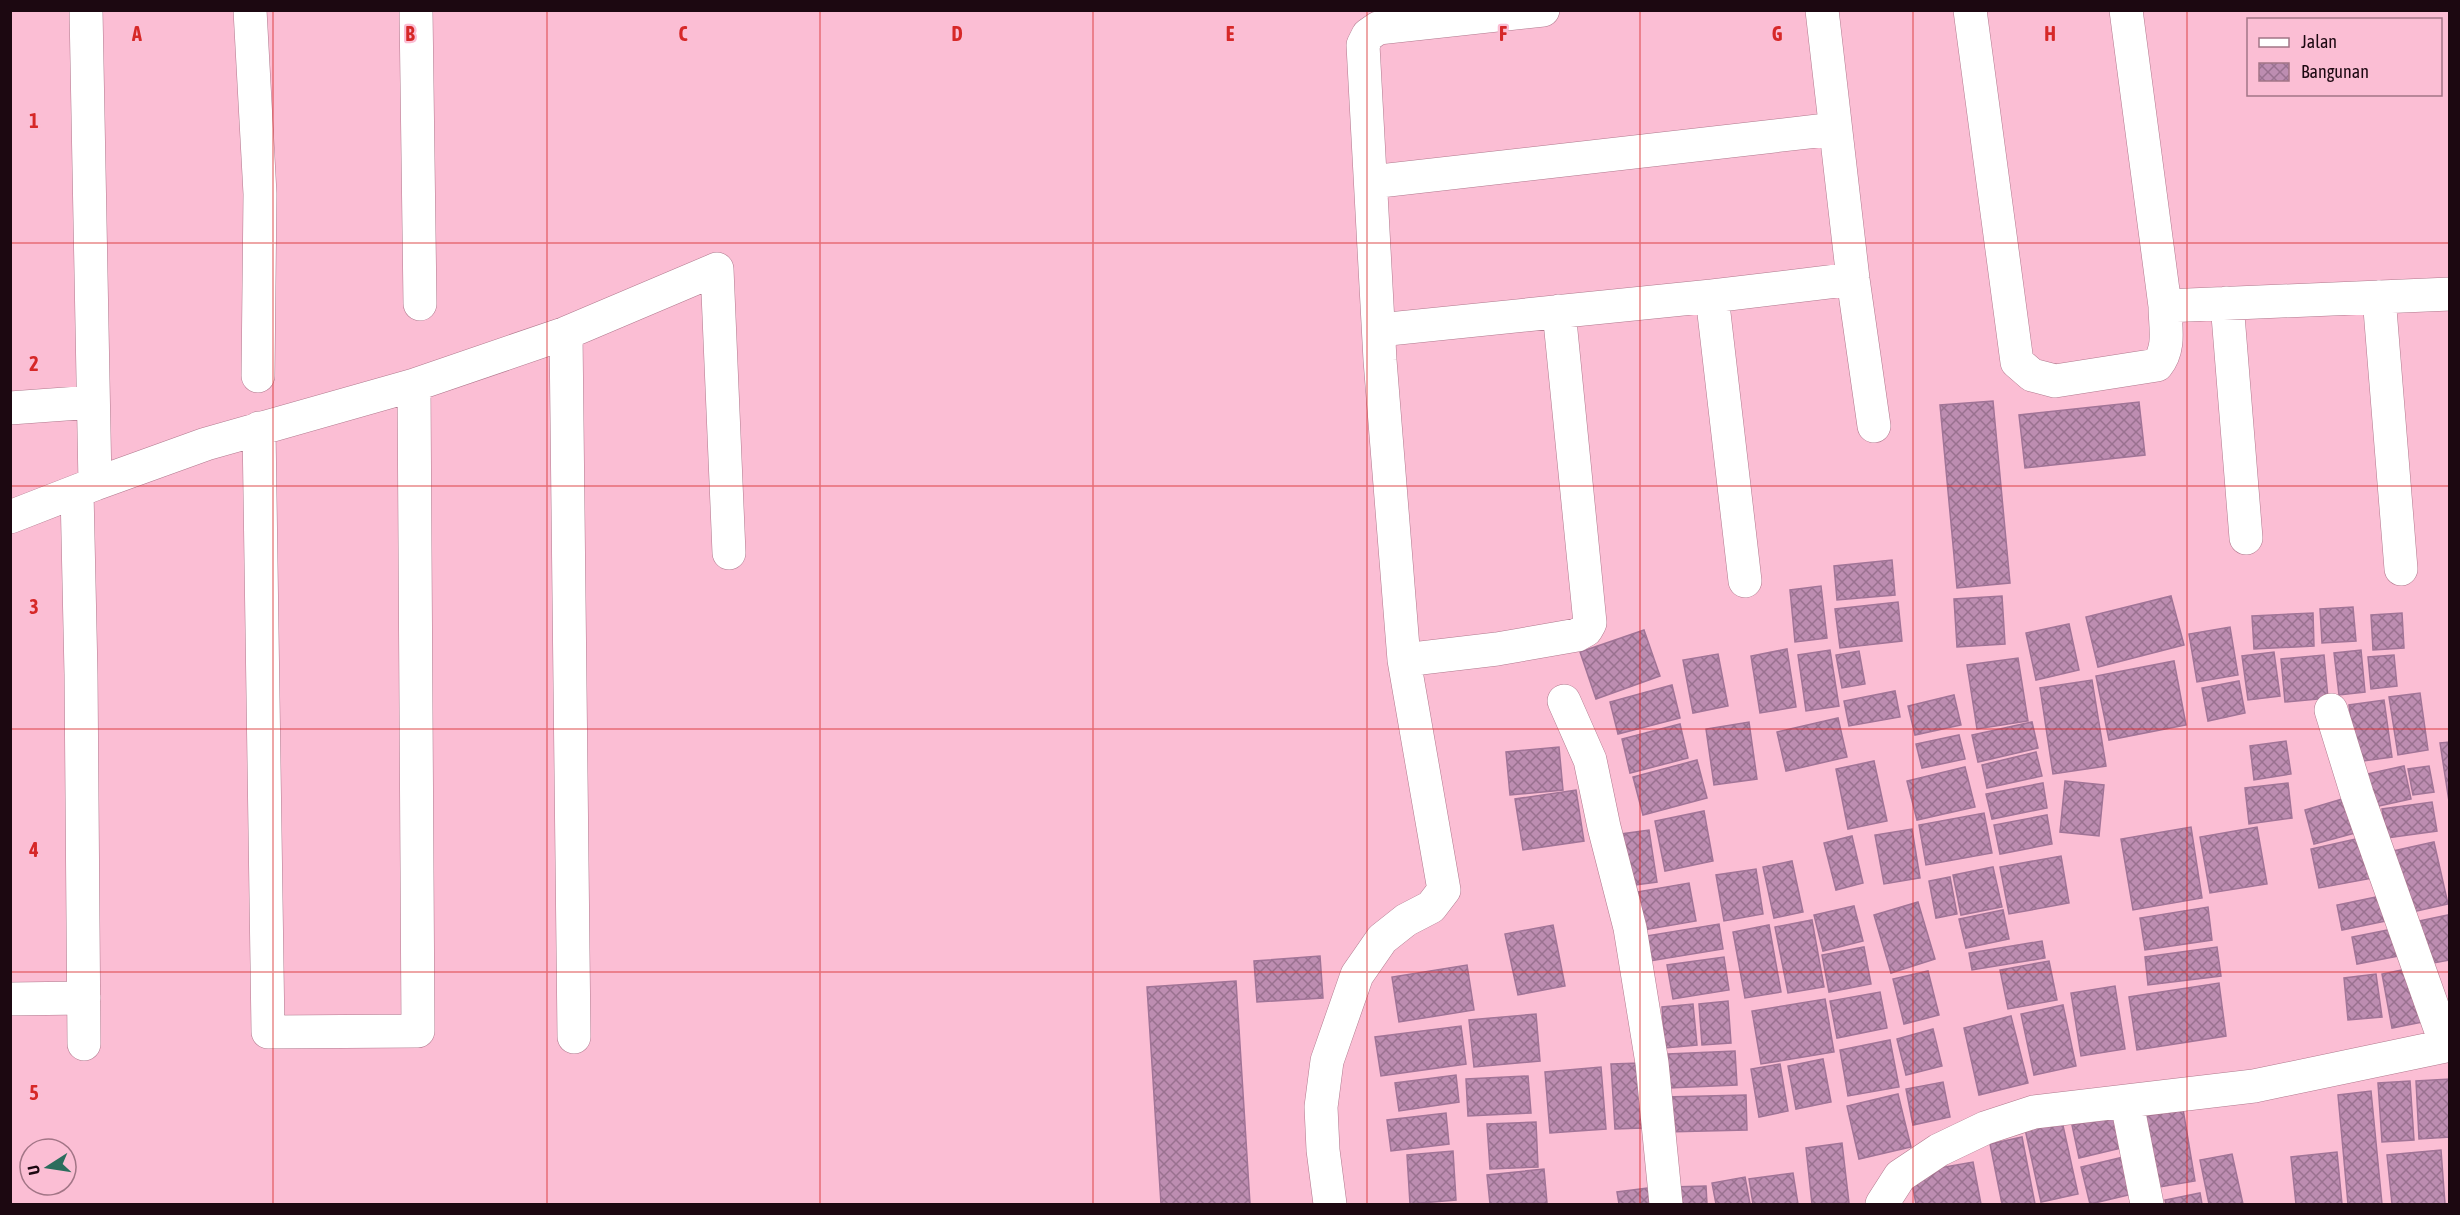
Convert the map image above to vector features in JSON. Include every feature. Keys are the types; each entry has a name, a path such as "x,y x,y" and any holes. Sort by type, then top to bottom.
{"street":[{"path":"84,1044 86,487 93,402 86,10"},
{"path":"250,10 260,194 258,376"},
{"path":"416,10 420,304"},
{"path":"1330,1204 1321,1107 1327,1061 1357,975 1382,939 1406,920 1431,907 1444,890 1404,660 1379,330 1363,45 1368,35 1378,28 1543,10"},
{"path":"1822,10 1853,279 1874,426"},
{"path":"1970,10 2017,362 2032,375 2055,381 2136,370 2157,364 2164,357 2165,306 2126,10"},
{"path":"1371,182 1835,129"},
{"path":"10,517 206,444 414,385 566,333 717,269 729,553"},
{"path":"1379,330 1712,296 1853,279"},
{"path":"2165,306 2450,294"},
{"path":"1712,296 1745,581"},
{"path":"2379,297 2400,569"},
{"path":"2227,303 2246,538"},
{"path":"1404,660 1497,649 1577,635 1586,630 1590,623 1559,311"},
{"path":"566,333 574,1036"},
{"path":"259,428 268,1032 418,1031 414,385"},
{"path":"10,408 93,402"},
{"path":"1564,701 1590,760 1604,827 1630,928 1652,1063 1666,1204"},
{"path":"1882,1204 1900,1176 1939,1150 1985,1128 2034,1112 2127,1103 2254,1086 2448,1045 2357,794 2331,710"},
{"path":"10,999 84,998"},
{"path":"2127,1103 2147,1204"}],"building":[{"path":"1993,401 2010,583 1957,588 1940,405"},
{"path":"2139,402 2145,455 2025,468 2019,415"},
{"path":"1892,560 1895,595 1837,600 1834,566"},
{"path":"1821,586 1827,638 1795,642 1790,590"},
{"path":"2002,596 2005,644 1957,647 1954,599"},
{"path":"2171,596 2184,645 2098,667 2086,617"},
{"path":"1898,602 1902,641 1840,648 1835,609"},
{"path":"2353,607 2356,641 2322,643 2320,609"},
{"path":"2313,613 2314,646 2254,649 2252,616"},
{"path":"2402,613 2404,648 2373,650 2371,615"},
{"path":"2069,624 2079,670 2036,680 2026,633"},
{"path":"2230,627 2238,675 2197,682 2189,634"},
{"path":"1644,630 1660,676 1596,699 1580,652"},
{"path":"1787,649 1796,707 1760,713 1751,656"},
{"path":"1830,650 1839,706 1806,711 1798,655"},
{"path":"2361,650 2365,692 2339,695 2334,653"},
{"path":"1859,651 1865,684 1842,688 1836,655"},
{"path":"2274,652 2280,696 2248,700 2242,656"},
{"path":"1718,654 1728,706 1693,713 1683,660"},
{"path":"2324,655 2328,698 2285,702 2281,659"},
{"path":"2394,655 2397,686 2371,689 2368,657"},
{"path":"2018,658 2028,721 1977,729 1967,665"},
{"path":"2174,661 2186,725 2109,740 2096,676"},
{"path":"2092,680 2106,766 2053,774 2040,688"},
{"path":"2239,681 2245,713 2208,721 2202,688"},
{"path":"1672,685 1680,718 1618,734 1610,702"},
{"path":"1895,691 1900,717 1849,726 1844,701"},
{"path":"2420,693 2428,750 2398,755 2389,697"},
{"path":"1954,695 1961,725 1915,735 1908,706"},
{"path":"2384,700 2392,757 2356,762 2349,705"},
{"path":"1838,718 1847,757 1786,771 1777,732"},
{"path":"1749,722 1757,779 1714,785 1706,729"},
{"path":"2032,722 2038,748 1978,762 1972,735"},
{"path":"1680,724 1688,758 1630,773 1622,739"},
{"path":"1959,735 1965,759 1922,768 1916,744"},
{"path":"2286,741 2291,774 2254,780 2250,746"},
{"path":"2450,742 2450,808 2440,743"},
{"path":"1559,747 1563,790 1510,795 1506,752"},
{"path":"2036,752 2042,776 1987,788 1982,765"},
{"path":"1697,760 1707,798 1643,815 1633,777"},
{"path":"1874,761 1887,821 1848,829 1836,769"},
{"path":"2404,766 2411,799 2365,809 2358,776"},
{"path":"2429,766 2434,792 2413,795 2408,769"},
{"path":"1965,767 1975,807 1917,820 1907,781"},
{"path":"2065,781 2104,785 2099,836 2060,832"},
{"path":"2043,783 2047,808 1992,819 1986,794"},
{"path":"2288,783 2292,818 2249,824 2245,788"},
{"path":"1576,790 1584,841 1523,850 1515,799"},
{"path":"2349,797 2359,832 2314,844 2305,810"},
{"path":"2432,802 2437,831 2387,838 2382,809"},
{"path":"1704,811 1713,861 1665,871 1655,821"},
{"path":"1984,813 1992,853 1926,865 1919,825"},
{"path":"2047,815 2052,844 2000,854 1994,825"},
{"path":"2191,827 2202,898 2133,910 2121,839"},
{"path":"2257,827 2267,884 2210,893 2200,837"},
{"path":"1912,829 1920,878 1884,884 1875,835"},
{"path":"1649,830 1657,882 1628,886 1621,834"},
{"path":"1852,836 1863,883 1836,890 1824,843"},
{"path":"2365,837 2373,878 2319,888 2311,849"},
{"path":"2434,842 2448,904 2403,914 2388,852"},
{"path":"2061,856 2069,903 2009,914 2000,867"},
{"path":"1792,861 1803,912 1774,918 1763,867"},
{"path":"1993,867 2002,907 1961,915 1953,875"},
{"path":"1756,869 1763,914 1724,921 1716,875"},
{"path":"1950,877 1957,914 1936,918 1929,881"},
{"path":"1689,883 1696,921 1638,931 1631,893"},
{"path":"2386,895 2391,920 2342,930 2337,905"},
{"path":"1918,902 1935,959 1891,973 1874,915"},
{"path":"1854,906 1863,941 1823,951 1814,915"},
{"path":"2208,907 2212,940 2145,950 2140,918"},
{"path":"2003,910 2009,939 1966,948 1959,919"},
{"path":"2448,915 2450,960 2423,965 2414,922"},
{"path":"1812,920 1824,987 1788,993 1775,927"},
{"path":"1719,924 1723,949 1644,962 1640,937"},
{"path":"1553,925 1565,986 1518,995 1505,934"},
{"path":"1769,925 1781,992 1745,998 1733,932"},
{"path":"2398,928 2404,955 2357,964 2352,937"},
{"path":"2042,941 2045,958 1972,970 1969,953"},
{"path":"1864,947 1871,984 1829,992 1822,955"},
{"path":"2217,947 2221,976 2148,985 2145,957"},
{"path":"1320,956 1323,998 1257,1002 1254,961"},
{"path":"1724,957 1729,990 1673,999 1667,965"},
{"path":"2049,961 2057,1000 2008,1009 2000,970"},
{"path":"1467,965 1474,1010 1399,1022 1392,977"},
{"path":"2412,968 2423,1022 2392,1028 2382,974"},
{"path":"1928,971 1939,1015 1904,1024 1893,979"},
{"path":"2376,974 2382,1017 2348,1020 2344,978"},
{"path":"1236,981 1250,1204 1161,1204 1147,987"},
{"path":"2219,983 2226,1036 2137,1050 2129,997"},
{"path":"2115,986 2125,1049 2081,1056 2071,993"},
{"path":"1880,992 1887,1028 1837,1038 1830,1001"},
{"path":"1825,999 1834,1052 1761,1064 1752,1011"},
{"path":"1728,1001 1731,1043 1702,1045 1699,1004"},
{"path":"1693,1004 1697,1045 1665,1048 1662,1007"},
{"path":"2063,1005 2076,1066 2034,1075 2021,1014"},
{"path":"1536,1014 1540,1061 1474,1067 1469,1020"},
{"path":"2011,1016 2028,1083 1979,1095 1964,1028"},
{"path":"1461,1026 1466,1064 1381,1076 1375,1037"},
{"path":"1933,1029 1942,1066 1906,1075 1897,1039"},
{"path":"1890,1040 1899,1087 1848,1096 1840,1050"},
{"path":"1735,1051 1737,1085 1669,1088 1668,1054"},
{"path":"1823,1059 1831,1102 1796,1109 1788,1066"},
{"path":"1640,1063 1643,1128 1615,1129 1611,1064"},
{"path":"1780,1064 1788,1111 1759,1117 1751,1069"},
{"path":"1601,1067 1606,1129 1550,1133 1545,1072"},
{"path":"1456,1075 1459,1102 1399,1111 1395,1083"},
{"path":"1528,1076 1531,1113 1468,1116 1466,1079"},
{"path":"2450,1079 2450,1137 2419,1139 2416,1081"},
{"path":"2410,1081 2414,1140 2382,1142 2378,1083"},
{"path":"1943,1082 1950,1117 1913,1125 1906,1089"},
{"path":"2371,1091 2382,1204 2348,1204 2338,1095"},
{"path":"1898,1094 1911,1147 1859,1159 1847,1106"},
{"path":"1746,1095 1747,1130 1665,1132 1664,1097"},
{"path":"2183,1109 2195,1181 2154,1188 2142,1117"},
{"path":"2126,1112 2134,1145 2079,1158 2072,1125"},
{"path":"1446,1113 1449,1144 1391,1151 1387,1120"},
{"path":"2062,1121 2078,1194 2041,1202 2025,1129"},
{"path":"1536,1122 1538,1167 1490,1169 1487,1124"},
{"path":"2022,1137 2035,1204 2002,1204 1990,1144"},
{"path":"1842,1143 1849,1203 1812,1204 1806,1148"},
{"path":"2441,1150 2445,1204 2392,1204 2387,1155"},
{"path":"1453,1151 1456,1200 1410,1204 1407,1155"},
{"path":"2337,1152 2342,1204 2296,1204 2291,1157"},
{"path":"2232,1154 2243,1204 2209,1204 2200,1160"},
{"path":"2132,1155 2141,1192 2090,1204 2081,1167"},
{"path":"1973,1162 1981,1204 1916,1204 1910,1173"},
{"path":"1544,1169 1547,1203 1490,1204 1487,1175"},
{"path":"1793,1173 1798,1204 1753,1204 1749,1179"},
{"path":"1745,1177 1750,1204 1716,1204 1712,1183"},
{"path":"1706,1186 1707,1204 1672,1204 1671,1187"},
{"path":"1655,1187 1657,1204 1619,1204 1617,1192"},
{"path":"2200,1193 2202,1204 2166,1204 2165,1200"}]}
